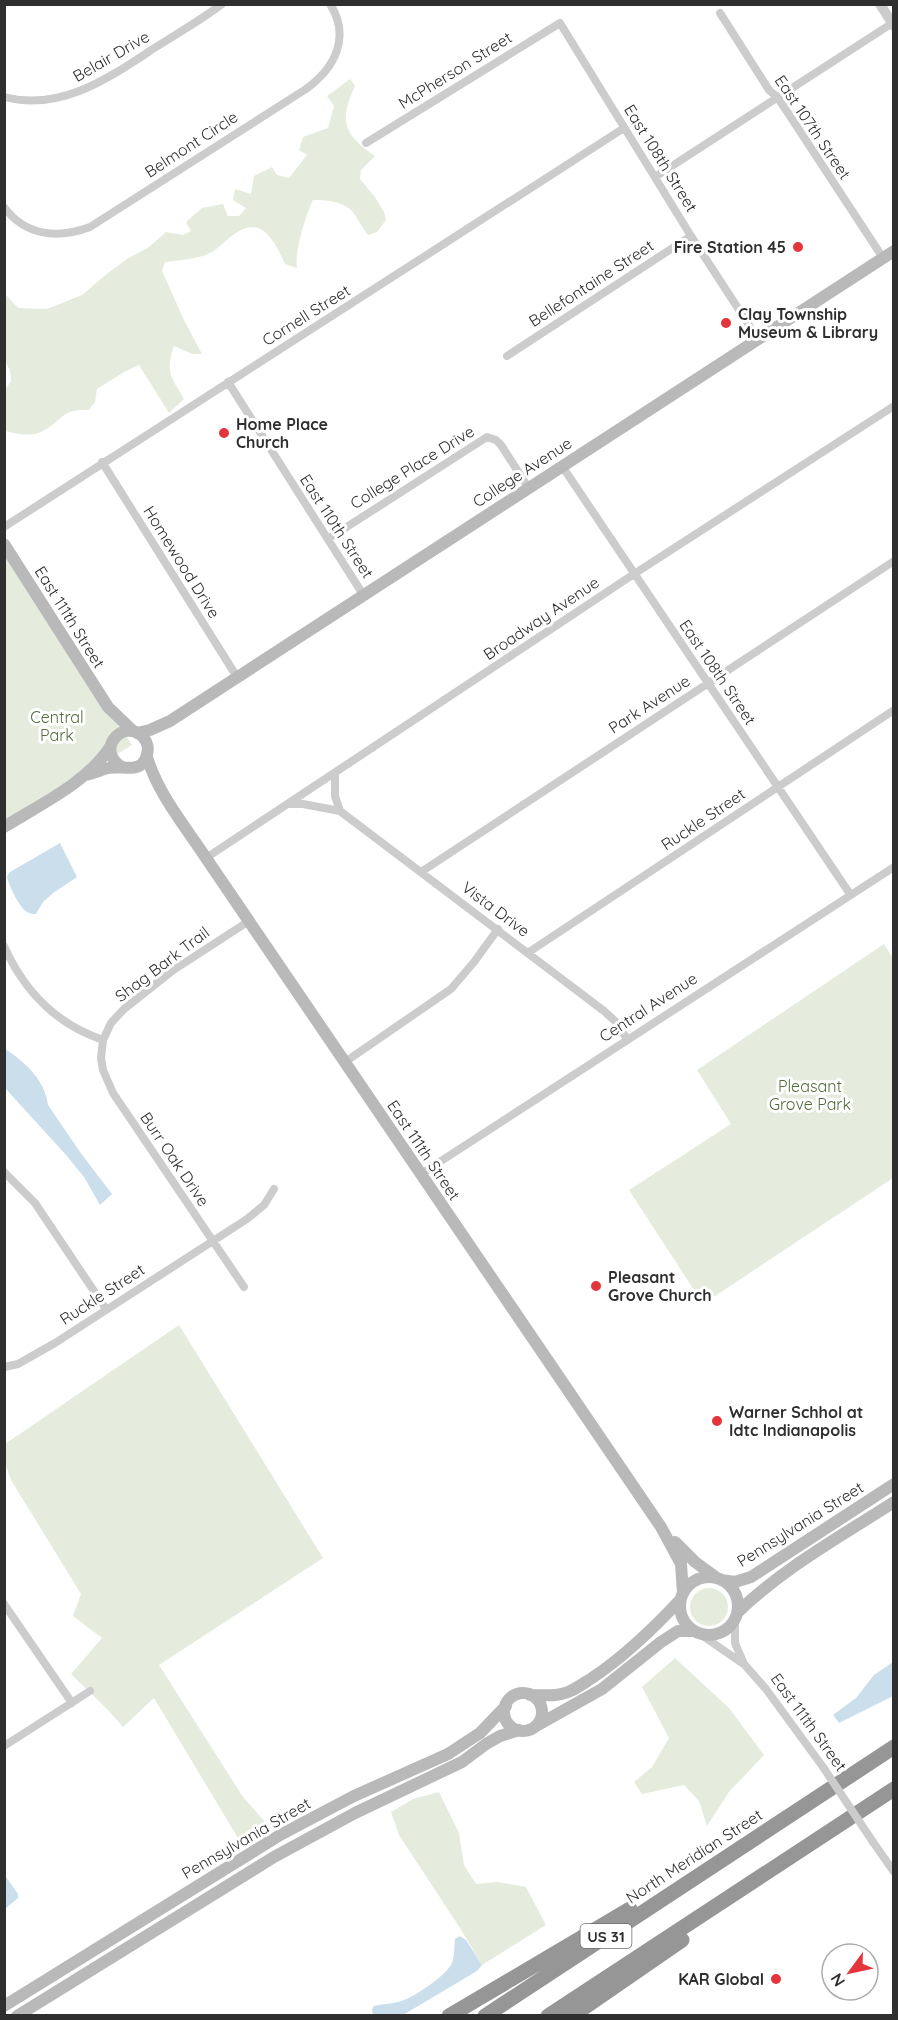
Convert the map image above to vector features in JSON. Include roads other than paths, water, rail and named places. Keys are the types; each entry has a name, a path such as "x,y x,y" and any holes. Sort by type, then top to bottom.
{"highway":[{"name":"North Meridian Street","path":"484,2016 894,1747"},
{"name":"US 31","path":"548,2016 894,1789"},
{"path":"449,2016 636,1905 728,1856"},
{"path":"572,2016 691,1934 749,1884"}],"main road":[{"name":"College Avenue","path":"135,732 150,730 170,721 894,251"},
{"name":"East 111th Street","path":"4,544 108,707 135,732"},
{"name":"East 111th Street","path":"108,707 113,723 111,744"},
{"name":"College Avenue","path":"147,754 156,737 170,721"},
{"path":"4,827 85,775 105,755 121,733 135,732 145,740 147,754 139,766 104,769 85,775"},
{"path":"111,744 112,759 125,768"},
{"name":"East 111th Street","path":"147,754 152,772 162,790 206,858 661,1527 681,1564 681,1597"},
{"name":"East 111th Street","path":"125,768 162,790"},
{"name":"Pennsylvania Street","path":"719,1579 735,1582 752,1577 894,1484"},
{"name":"Pennsylvania Street","path":"736,1616 771,1582 894,1502"},
{"name":"East 111th Street","path":"661,1527 690,1557 719,1579"},
{"path":"707,1577 719,1579 735,1594 736,1616 724,1631 708,1636 678,1631 602,1689 536,1726 528,1730 519,1730 507,1721 506,1706 510,1698 521,1693 557,1695 568,1692 608,1667 631,1649 681,1597 689,1585 707,1577"},
{"path":"681,1597 682,1617 696,1633"},
{"path":"530,1695 538,1700 541,1706 541,1718 536,1726"},
{"name":"Pennsylvania Street","path":"4,2006 280,1836 354,1796 448,1754 480,1732 506,1706"},
{"name":"Pennsylvania Street","path":"17,2016 274,1857 355,1812 462,1762 500,1736 519,1730"}],"street":[{"name":"Belair Drive","path":"5,98 42,100 87,89 123,69 222,4"},
{"name":"Belmont Circle","path":"4,207 23,224 45,234 60,235 90,227 316,82 327,72 340,42 337,20 330,4"},
{"path":"655,177 893,24 880,4"},
{"name":"East 107th Street","path":"720,13 769,90 777,97 883,258"},
{"name":"East 108th Street","path":"560,22 691,236 758,339"},
{"name":"McPherson Street","path":"366,143 560,22"},
{"name":"Cornell Street","path":"4,527 624,128"},
{"name":"Bellefontaine Street","path":"507,356 691,236"},
{"name":"East 110th Street","path":"228,382 364,596"},
{"name":"Broadway Avenue","path":"206,858 634,573 894,406"},
{"name":"College Place Drive","path":"328,539 487,437 496,440 501,445 528,487"},
{"name":"Homewood Drive","path":"102,462 237,677"},
{"name":"East 108th Street","path":"562,466 850,894"},
{"name":"Park Avenue","path":"421,872 894,561"},
{"name":"Ruckle Street","path":"529,952 894,710"},
{"path":"335,772 335,796 340,811"},
{"name":"Vista Drive","path":"288,804 317,806 340,811 529,952 610,1016 627,1039"},
{"name":"Central Avenue","path":"420,1174 894,867"},
{"name":"Shag Bark Trail","path":"103,1040 111,1023 124,1009 196,953 249,921"},
{"path":"345,1062 451,989 498,929"},
{"path":"4,946 16,971 33,996 55,1015 80,1031 103,1040"},
{"name":"Burr Oak Drive","path":"103,1040 101,1059 107,1082 244,1287"},
{"path":"4,1172 35,1203 106,1309"},
{"name":"Ruckle Street","path":"4,1367 29,1358 257,1211 264,1205 274,1189"},
{"path":"4,1604 72,1703"},
{"name":"East 111th Street","path":"736,1616 735,1642 744,1664"},
{"name":"East 111th Street","path":"696,1633 744,1664 766,1689 823,1767 894,1872"},
{"path":"4,1746 90,1691"}],"water":[{"path":"60,843 77,877 43,902 36,914 29,913 17,900 7,876 10,872"},
{"path":"5,1049 33,1073 43,1088 48,1105 112,1194 100,1205 84,1177 67,1156 5,1088"},
{"path":"893,1662 893,1696 839,1723 833,1715 856,1698 874,1675"},
{"path":"4,1874 18,1894 18,1898 5,1909"},
{"path":"460,1936 466,1940 482,1965 477,1971 403,2015 373,2015 374,2006 404,2000 443,1974 452,1963 455,1939"}],"place":[{"name":"Fire Station 45","path":"798,247"},
{"name":"Clay Township Museum & Library","path":"726,323"},
{"name":"Home Place Church","path":"224,433"},
{"name":"Pleasant Grove Church","path":"596,1286"},
{"name":"Warner Schhol at Idtc Indianapolis","path":"717,1421"},
{"name":"KAR Global","path":"776,1979"}],"park label":[{"name":"Central Park","path":"57,726"},
{"name":"Pleasant Grove Park","path":"810,1095"}]}
